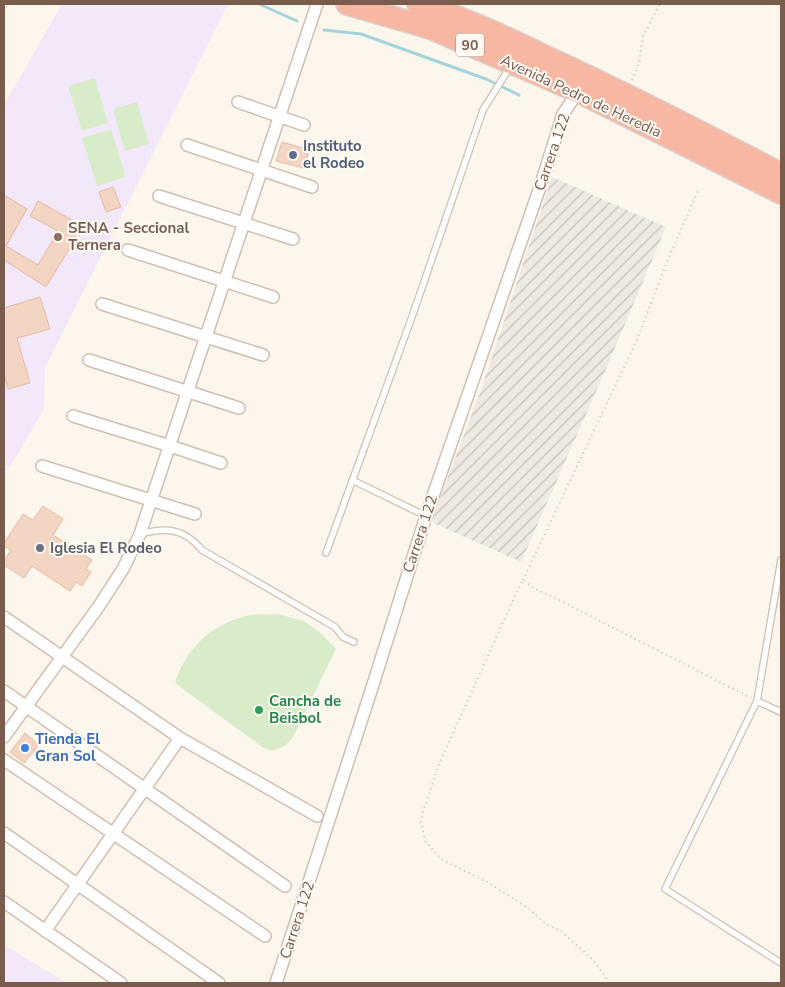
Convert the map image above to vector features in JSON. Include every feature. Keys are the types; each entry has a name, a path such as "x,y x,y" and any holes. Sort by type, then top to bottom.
{"highway":[{"name":"Avenida Pedro de Heredia","path":"347,4 430,28 513,63 583,84 628,94 781,174"},
{"name":"Avenida Pedro de Heredia","path":"431,6 495,32 583,84 781,193"}],"street":[{"path":"4,737 118,576 140,534 317,4"},
{"name":"Carrera 122","path":"276,983 426,516 540,187 563,114 583,84"},
{"path":"238,102 304,125"},
{"path":"187,145 312,187"},
{"path":"159,196 293,239"},
{"path":"128,250 273,297"},
{"path":"102,304 206,338 263,354"},
{"path":"89,360 239,408"},
{"path":"72,416 221,463"},
{"path":"42,466 195,514"},
{"path":"4,617 180,738 317,816"},
{"path":"4,691 285,886"},
{"path":"45,931 180,738"},
{"path":"4,760 266,936"},
{"path":"4,833 219,983"},
{"path":"4,902 121,983"}],"lane":[{"path":"326,553 413,314 483,110 513,63"},
{"path":"352,480 426,516"},
{"path":"140,534 155,530 169,530 180,532 194,539 202,550 335,627 343,637 354,642"},
{"path":"781,560 757,701 665,889 781,963"},
{"path":"757,701 781,712"}],"path":[{"path":"628,94 639,63 643,36 660,4"},
{"path":"609,983 606,976 592,959 561,931 547,925 528,908 490,883 441,859 425,841 421,822 440,762 514,598 636,342 669,257 698,191"},
{"path":"524,580 534,589 757,701"}],"shaded area":[{"name":"SENA - Seccional Ternera","path":"62,4 228,4 45,368 44,409 10,467 4,465 4,105"},
{"path":"552,177 666,227 521,562 431,522 480,393"},
{"path":"4,945 67,983 4,983"}],"green space":[{"path":"95,78 108,123 82,131 68,86"},
{"path":"137,102 149,144 125,151 113,109"},
{"path":"111,129 126,177 97,186 82,138"},
{"name":"Cancha de Beisbol","path":"278,614 304,621 323,635 336,649 293,737 285,746 272,751 262,747 175,683 186,658 203,638 214,630 238,618 251,615"}],"building":[{"name":"Instituto el Rodeo","path":"282,142 309,150 304,168 276,161"},
{"path":"113,187 121,207 106,212 99,192"},
{"path":"4,195 27,209 6,246 38,265 58,231 30,216 38,201 81,225 74,241 46,287 4,260"},
{"path":"40,297 50,329 17,338 30,383 8,389 4,374 4,308"},
{"name":"Iglesia El Rodeo","path":"43,506 63,519 53,535 92,560 86,569 91,572 82,586 76,582 70,591 32,566 24,578 4,565 4,561 11,550 4,546 4,543 23,514 33,520"},
{"name":"Tienda El Gran Sol","path":"25,733 39,745 24,763 10,752"}],"waterway":[{"path":"259,4 297,21"},
{"path":"324,30 361,34 486,79 519,95"}],"place":[{"name":"Instituto el Rodeo","path":"293,155"},
{"name":"SENA - Seccional Ternera","path":"58,237"},
{"name":"Iglesia El Rodeo","path":"40,548"},
{"name":"Cancha de Beisbol","path":"259,710"},
{"name":"Tienda El Gran Sol","path":"25,748"}]}
